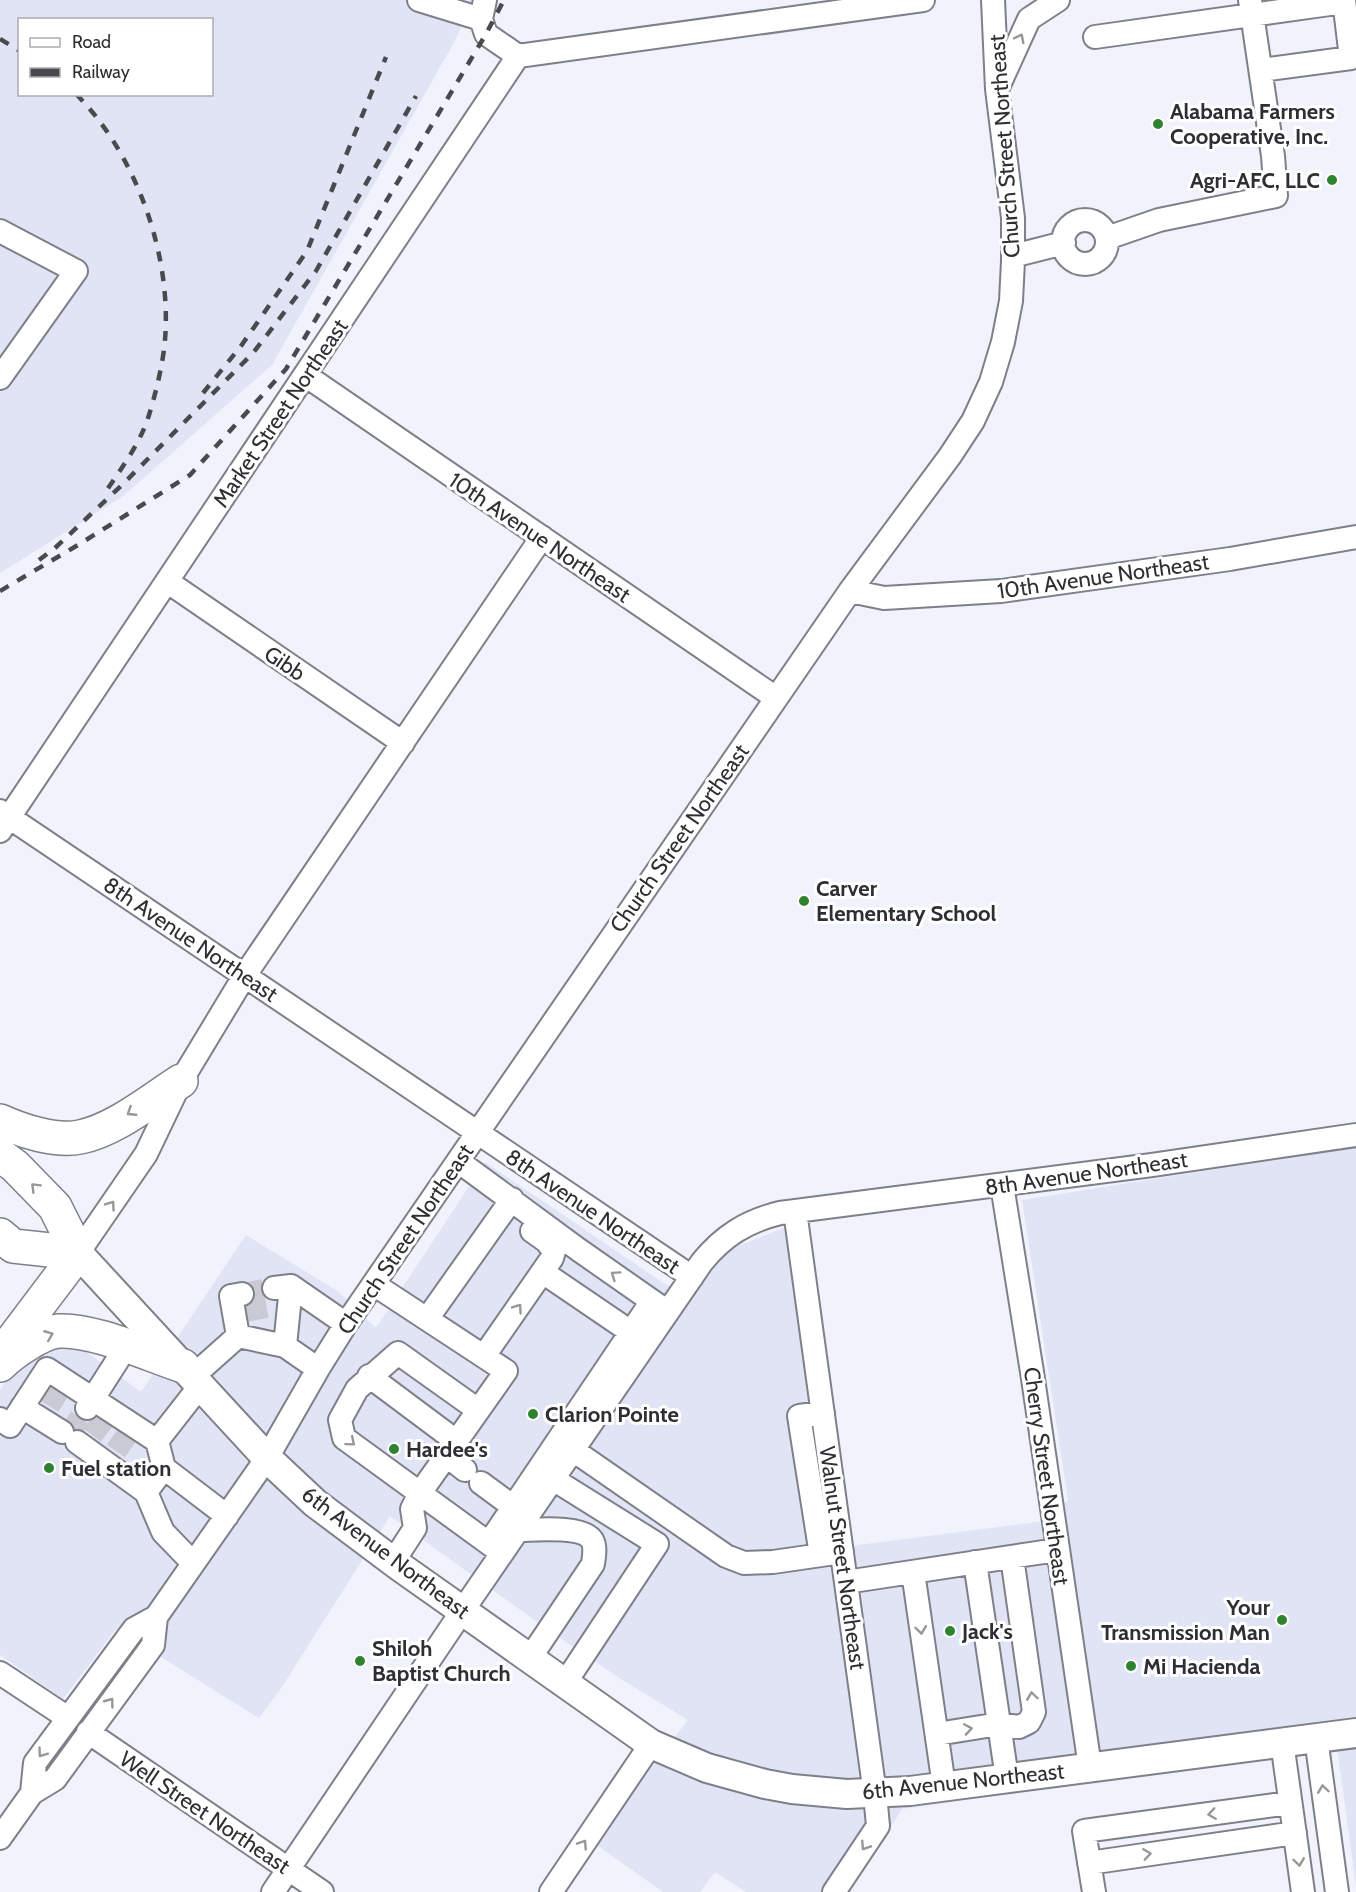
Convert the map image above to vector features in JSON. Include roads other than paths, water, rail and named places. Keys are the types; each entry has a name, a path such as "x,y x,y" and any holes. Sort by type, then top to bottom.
{"highway":[{"path":"0,1121 21,1130 51,1136 80,1137 110,1126 181,1081"},
{"name":"6th Avenue Northeast","path":"0,1155 15,1166 55,1207 78,1253"},
{"path":"0,1235 14,1246 78,1253"},
{"path":"0,1356 78,1253"},
{"path":"0,1365 15,1350 57,1331 85,1332 126,1347 191,1377"}],"main road":[{"name":"6th Avenue Northeast","path":"78,1253 267,1458 315,1503 393,1562 651,1744 707,1768 765,1784 820,1792 875,1794 1356,1733"}],"street":[{"path":"419,0 483,10 486,34 518,56 923,0"},
{"name":"Church Street Northeast","path":"32,1793 35,1763 134,1629 156,1617 227,1516 267,1458 346,1324 850,591 950,456 973,421 991,382 1003,342 1011,301 1013,218 997,89 993,0"},
{"path":"997,89 1029,20 1058,0"},
{"path":"1095,37 1251,8 1344,1 1351,58 1261,70"},
{"path":"1107,238 1159,220 1276,196 1273,156 1251,8"},
{"name":"Market Street Northeast","path":"3,819 168,582 518,56"},
{"path":"1079,221 1093,222 1100,226 1107,238 1105,252 1100,258 1088,264 1074,261 1065,250 1067,229 1079,221"},
{"path":"0,231 75,270 0,378"},
{"path":"1013,256 1064,243"},
{"name":"10th Avenue Northeast","path":"305,375 776,698"},
{"path":"78,1253 146,1154 181,1081 245,975 542,537"},
{"name":"10th Avenue Northeast","path":"850,591 884,598 1001,591 1230,559 1356,537"},
{"name":"Gibb","path":"168,582 403,743"},
{"name":"8th Avenue Northeast","path":"3,819 245,975 692,1277 713,1249 738,1229 765,1216 1356,1135"},
{"path":"458,1161 546,1241 554,1251 551,1278"},
{"name":"Cherry Street Northeast","path":"1002,1185 1032,1372 1089,1767"},
{"path":"507,1205 579,1250 660,1306"},
{"path":"427,1319 507,1205"},
{"name":"Walnut Street Northeast","path":"795,1211 823,1413 831,1554 846,1582 878,1826 834,1892"},
{"path":"484,1356 551,1278 579,1250"},
{"path":"519,1518 660,1306 692,1277"},
{"path":"551,1278 638,1338"},
{"path":"375,1285 506,1371 420,1493 412,1509 415,1528 393,1562"},
{"path":"285,1346 283,1296 346,1324"},
{"path":"227,1516 164,1468 157,1441 191,1377 238,1336 240,1306"},
{"path":"238,1336 285,1346 318,1369"},
{"path":"273,1892 463,1610 496,1548 553,1479 573,1450 638,1338"},
{"path":"88,1424 126,1347"},
{"path":"478,1410 398,1353 369,1377 350,1398 339,1420 344,1438 496,1548"},
{"path":"369,1377 451,1448 473,1477 519,1518 582,1532 592,1540 595,1551 593,1564 531,1658"},
{"path":"47,1400 121,1444 157,1441"},
{"path":"47,1400 121,1444 146,1492 163,1532 193,1563"},
{"path":"0,1419 10,1426 47,1400"},
{"path":"573,1450 726,1556 744,1563 774,1562 831,1554"},
{"path":"146,1492 164,1468"},
{"path":"553,1479 657,1544 565,1683"},
{"path":"846,1582 1058,1550"},
{"path":"937,1734 999,1724 1019,1727 1029,1722 1034,1712 1012,1557"},
{"path":"975,1562 1007,1778"},
{"path":"913,1572 945,1786"},
{"name":"Church Street Northeast","path":"0,1838 32,1793 55,1779 153,1645 156,1617"},
{"path":"0,1673 68,1718"},
{"name":"Well Street Northeast","path":"88,1732 322,1892"},
{"path":"1316,1738 1337,1892"},
{"path":"1282,1742 1303,1892"},
{"path":"550,1892 651,1744"},
{"path":"1094,1892 1084,1831 1290,1803"},
{"path":"1253,1808 1260,1838"},
{"path":"1089,1863 1295,1833"}],"tunnel":[{"path":"242,1294 274,1288"},
{"path":"245,1311 278,1305"},
{"path":"49,1406 59,1390"},
{"path":"68,1436 87,1408"},
{"path":"92,1435 104,1420"},
{"path":"116,1451 127,1435"}],"railway":[{"path":"0,591 190,475 286,369 504,0"},
{"path":"0,39 18,50"},
{"path":"203,393 241,346 307,251 386,57"},
{"path":"78,96 97,118 116,146 146,208 156,241 166,307 163,359 149,415 135,446 104,494"},
{"path":"39,560 55,548 123,484 253,353 316,271 416,96"}],"place":[{"name":"Alabama Farmers Cooperative, Inc.","path":"1158,124"},
{"name":"Agri-AFC, LLC","path":"1332,180"},
{"name":"Carver Elementary School","path":"804,901"},
{"name":"Clarion Pointe","path":"533,1414"},
{"name":"Hardee's","path":"394,1449"},
{"name":"Fuel station","path":"49,1468"},
{"name":"Your Transmission Man","path":"1282,1620"},
{"name":"Jack's","path":"950,1631"},
{"name":"Shiloh Baptist Church","path":"360,1661"},
{"name":"Mi Hacienda","path":"1131,1666"}]}
